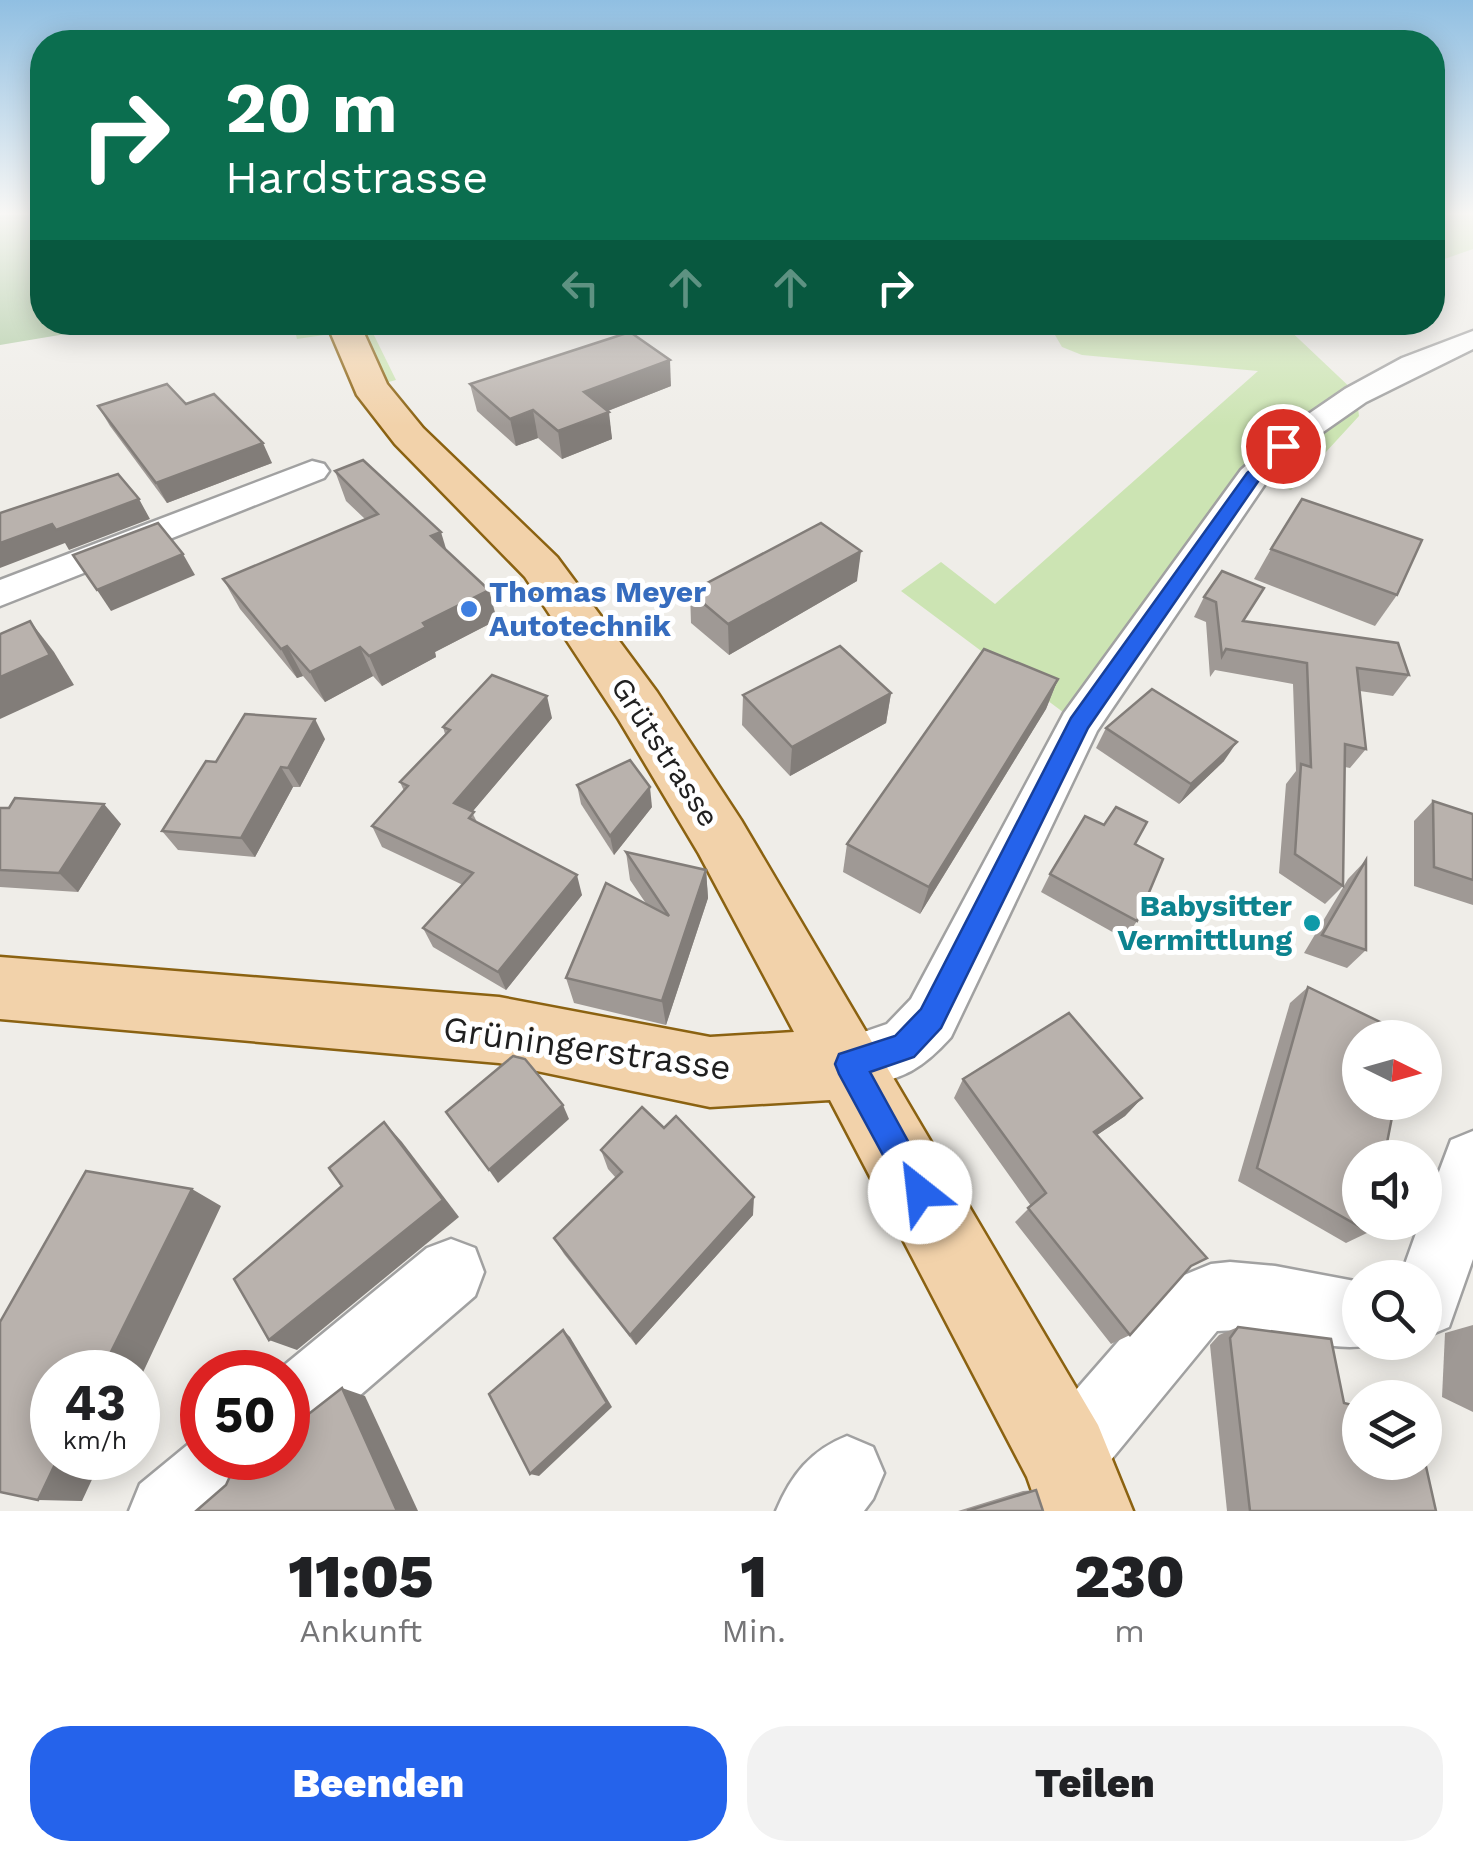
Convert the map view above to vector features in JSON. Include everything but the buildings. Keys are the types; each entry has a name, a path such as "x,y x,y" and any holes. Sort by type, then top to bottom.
{"main road":[{"name":"Grütstrasse","path":"348,335 370,387 409,436 541,567 627,690 720,837 849,1064"},
{"name":"Grüningerstrasse","path":"0,988 498,1030 710,1072 849,1064"},
{"path":"849,1064 1076,1484"}],"street":[{"path":"849,1064 904,1047 931,1018 1079,724 1253,476 1283,446 1348,397 1423,358 1473,339"},
{"path":"0,594 312,471"},
{"path":"1440,1260 1473,1162"},
{"path":"310,1391 451,1272"},
{"path":"1076,1484 1196,1304 1208,1296 1235,1296 1342,1313"},
{"path":"167,1511 204,1480"}],"green space":[{"path":"0,286 30,286 30,335 60,335 0,345"},
{"path":"345,335 374,335 396,380 370,387"},
{"path":"1055,335 1295,335 1356,393 1359,416 1291,490 1253,477 1079,724 901,591 941,562 995,604 1258,371 1082,355 1062,347"}],"place":[{"name":"Thomas Meyer Autotechnik","path":"469,609"},
{"name":"Babysitter Vermittlung","path":"1312,923"}],"route":[{"path":"920,1192 849,1064 904,1047 931,1018 1079,724 1253,476 1283,446"}]}
